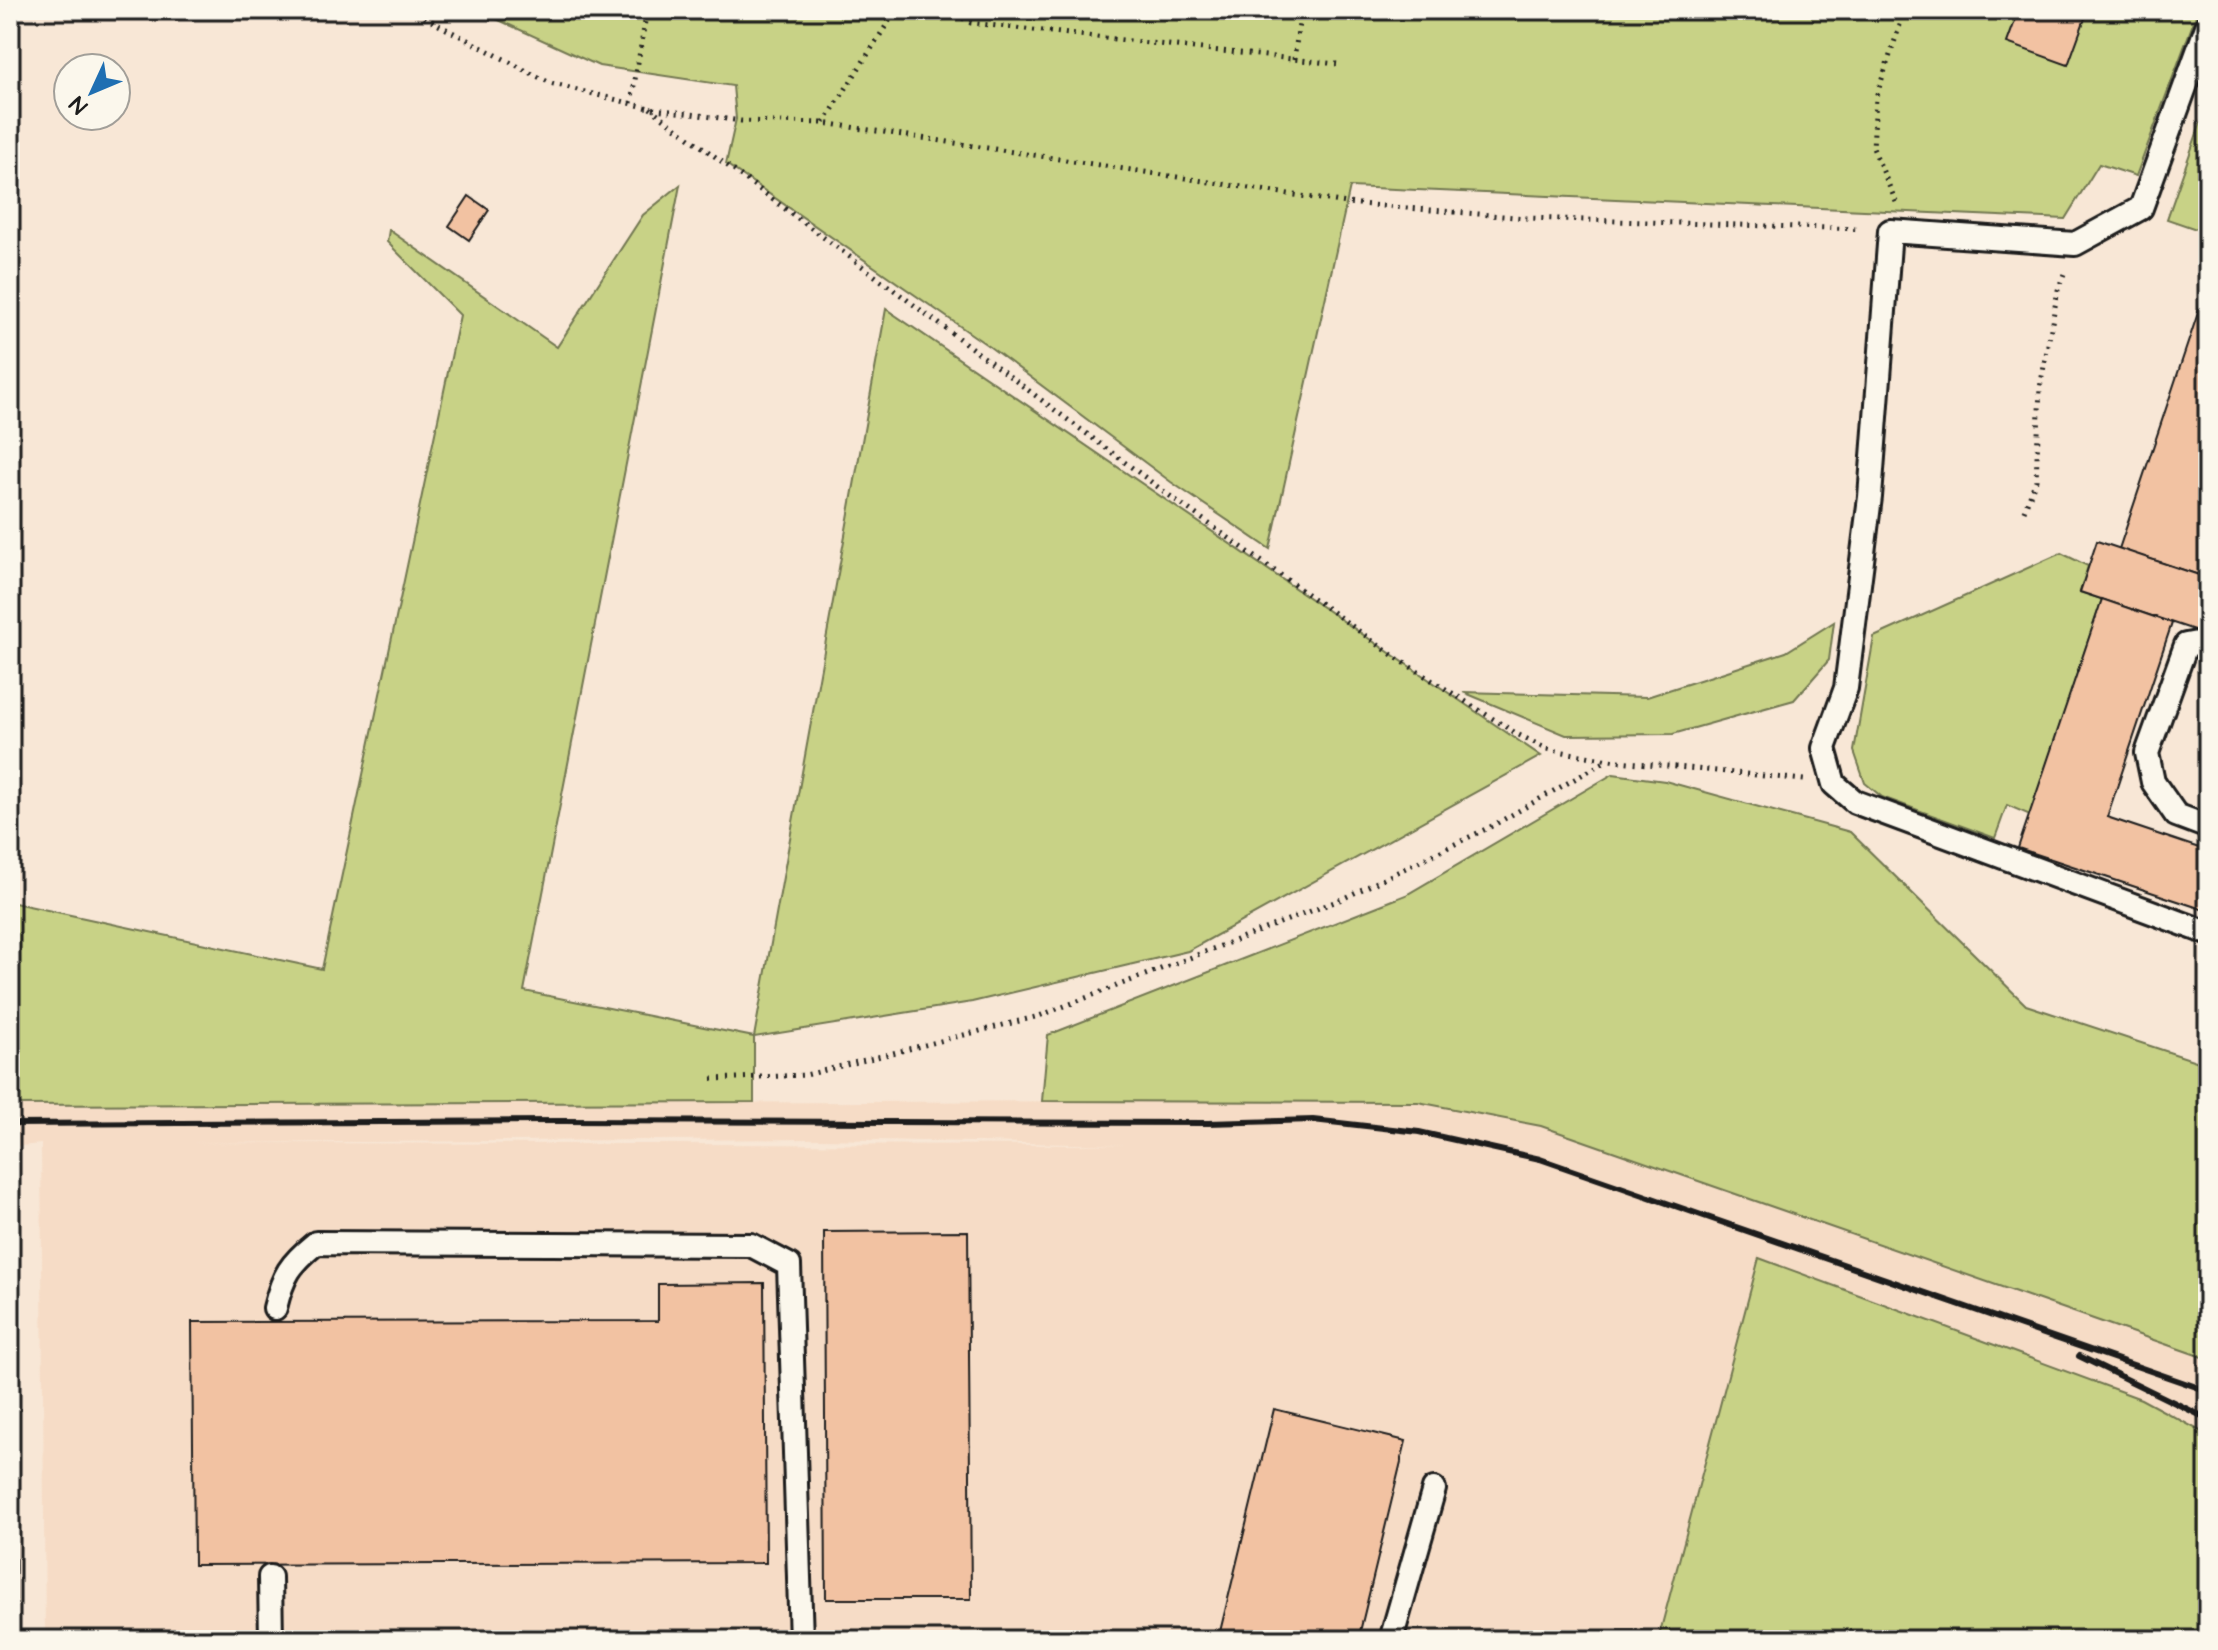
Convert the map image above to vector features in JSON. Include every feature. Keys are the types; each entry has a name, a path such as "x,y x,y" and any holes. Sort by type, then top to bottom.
{"lane":[{"path":"2208,24 2141,208 2075,244 1900,231 1846,688 1824,748 1834,784 1855,802 2208,933"},
{"path":"2208,641 2186,645 2147,753 2153,782 2176,815 2208,827"},
{"path":"275,1308 281,1282 298,1258 316,1243 751,1245 789,1265 801,1640"},
{"path":"1391,1640 1434,1489"},
{"path":"270,1577 271,1640"}],"path":[{"path":"410,10 550,83 649,108 741,121 824,123 1347,203 1526,218 1900,231 1873,148 1876,97 1905,10"},
{"path":"631,103 647,10"},
{"path":"824,123 896,10"},
{"path":"949,10 971,23 1337,64"},
{"path":"1294,59 1301,10"},
{"path":"649,108 1166,493 1398,659 1506,727 1547,749 1609,760 1834,784"},
{"path":"2024,511 2036,480 2040,388 2058,290 2075,244"},
{"path":"712,1079 806,1075 1039,1016 1342,899 1492,826 1609,760"}],"shaded area":[{"path":"1419,1102 1541,1126 2208,1359 2208,1435 2141,1399 1760,1259 1658,1640 45,1640 41,1144 10,1147 10,1106","holes":["821,1139 1127,1145 189,1143"]}],"green space":[{"path":"477,10 2198,10 2136,176 2099,164 2065,219 1350,187 1270,549 1171,482 990,347 726,164 736,119 733,86 599,66"},
{"path":"2208,102 2208,233 2167,219"},
{"path":"680,185 524,991 754,1037 754,1102 10,1105 10,902 322,969 460,315 387,242 389,230 557,347 643,215"},
{"path":"886,309 1541,756 1188,951 972,1002 754,1037"},
{"path":"2061,553 2088,566 2080,592 2102,599 2030,815 2007,805 1995,838 1882,797 1865,783 1854,751 1874,637"},
{"path":"1834,622 1829,660 1794,700 1673,734 1566,735 1463,692 1647,697 1786,652"},
{"path":"1613,774 1665,781 1850,832 2026,1005 2208,1065 2208,1359 1541,1126 1418,1102 1042,1101 1048,1035 1406,895"},
{"path":"1759,1258 2141,1399 2208,1435 2208,1640 1658,1640"}],"building":[{"path":"2019,10 2088,10 2068,65 2007,43"},
{"path":"469,196 489,210 469,240 449,226"},
{"path":"2208,286 2208,578 2119,549"},
{"path":"2097,541 2208,578 2208,599 2197,631 2080,592"},
{"path":"2102,599 2172,623 2107,817 2208,851 2208,911 2018,848"},
{"path":"10,1204 14,1204 16,1640 10,1640"},
{"path":"968,1231 971,1599 826,1599 824,1232"},
{"path":"764,1283 766,1563 194,1565 192,1322 658,1321 658,1284"},
{"path":"1274,1409 1406,1441 1358,1640 1218,1640"},
{"path":"762,1635 762,1640 645,1640 645,1636"}],"railway":[{"path":"10,1124 560,1121 1208,1123 1313,1120 1419,1132 1540,1159 2208,1391"},
{"path":"2079,1356 2208,1419"}]}
